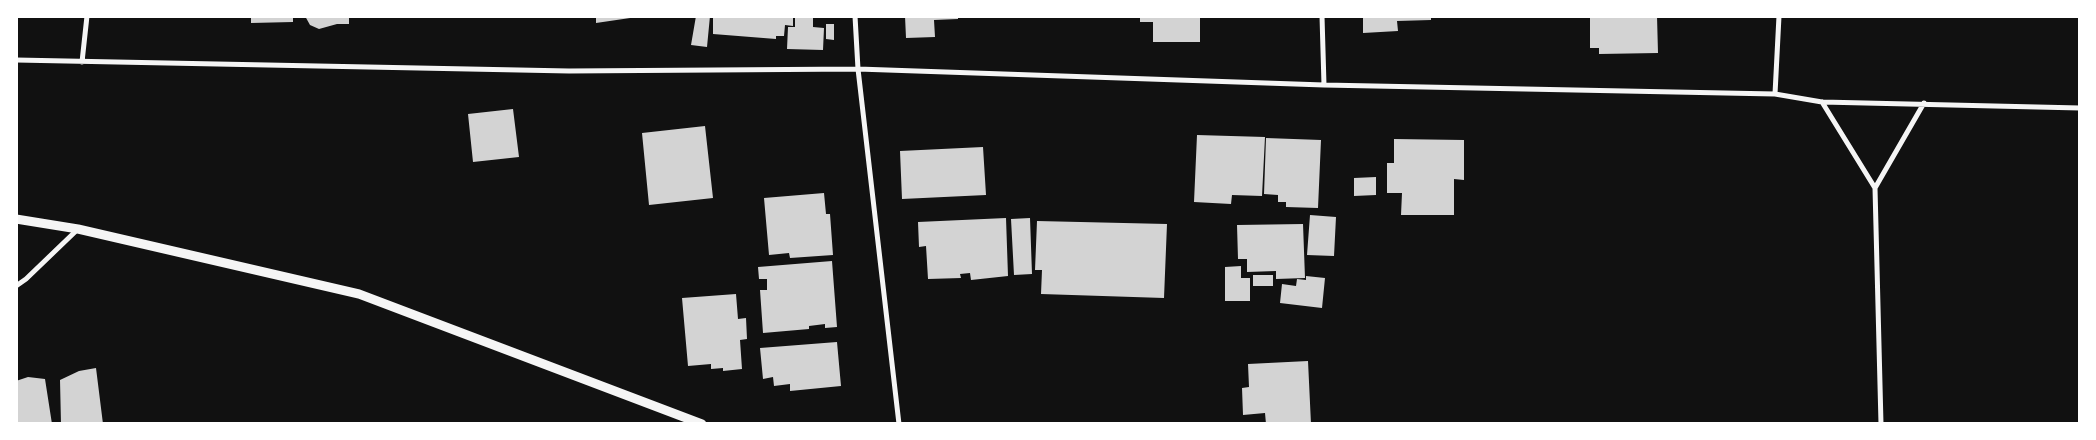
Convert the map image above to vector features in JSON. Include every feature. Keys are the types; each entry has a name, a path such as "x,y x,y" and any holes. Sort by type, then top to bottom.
{"street":[{"path":"82,62 87,16"},
{"path":"855,16 858,69 899,424"},
{"path":"1322,16 1324,85"},
{"path":"1775,94 1780,16"},
{"path":"16,60 569,71 858,69 1324,85 1775,94 1822,102 2080,108"},
{"path":"1822,102 1875,188 1881,424"},
{"path":"1875,188 1924,103"},
{"path":"16,219 78,228 359,294 702,424"},
{"path":"16,286 26,279 78,228"}],"building":[{"path":"251,16 293,16 293,22 251,23"},
{"path":"305,16 349,16 349,24 337,24 319,29 310,25"},
{"path":"596,16 637,16 637,17 596,23"},
{"path":"696,16 710,16 707,47 691,45"},
{"path":"713,16 793,16 793,26 785,25 784,36 776,36 776,39 713,34"},
{"path":"795,16 813,16 813,27 824,28 823,50 787,49 788,27 795,27"},
{"path":"905,16 958,16 958,19 934,20 935,37 906,38"},
{"path":"1140,16 1200,16 1200,42 1153,42 1153,22 1140,22"},
{"path":"1363,16 1431,16 1431,20 1397,21 1398,31 1363,33"},
{"path":"1590,16 1657,16 1658,53 1599,54 1599,48 1590,48"},
{"path":"826,24 834,24 834,40 826,39"},
{"path":"513,109 519,157 473,162 468,114"},
{"path":"705,126 713,198 649,205 642,133"},
{"path":"1197,135 1265,137 1262,196 1232,195 1231,204 1194,202"},
{"path":"1266,138 1321,140 1318,208 1286,207 1286,202 1278,202 1278,195 1264,194"},
{"path":"1394,139 1464,140 1464,180 1454,179 1454,215 1401,215 1402,193 1387,193 1387,163 1394,163"},
{"path":"983,147 986,195 902,199 900,151"},
{"path":"1376,177 1376,195 1354,196 1354,178"},
{"path":"824,193 826,214 830,214 833,255 790,258 789,253 769,255 764,198"},
{"path":"1310,215 1336,217 1334,256 1307,255"},
{"path":"1006,218 1008,276 971,280 970,273 960,274 961,278 928,279 926,246 919,247 918,222"},
{"path":"1030,218 1032,274 1014,275 1011,219"},
{"path":"1037,221 1167,224 1164,298 1041,294 1042,270 1035,270"},
{"path":"1303,224 1305,278 1276,279 1276,271 1247,272 1247,259 1238,259 1237,225"},
{"path":"832,261 837,327 825,328 825,324 809,326 809,329 763,333 760,290 767,290 767,279 759,279 758,267"},
{"path":"1241,266 1241,278 1250,278 1250,301 1225,301 1225,267"},
{"path":"1253,275 1273,275 1273,286 1253,286"},
{"path":"1306,276 1325,278 1322,308 1280,303 1282,284 1296,286 1297,279 1306,280"},
{"path":"736,294 738,319 746,318 747,339 740,340 742,369 723,371 723,368 711,369 711,364 688,366 682,298"},
{"path":"837,342 841,386 790,391 790,384 774,386 773,377 763,379 760,348"},
{"path":"1308,361 1311,424 1266,424 1265,413 1243,415 1242,388 1249,387 1248,364"},
{"path":"96,368 103,424 61,424 60,380 79,371"},
{"path":"28,377 45,379 52,424 16,424 16,381"}]}
